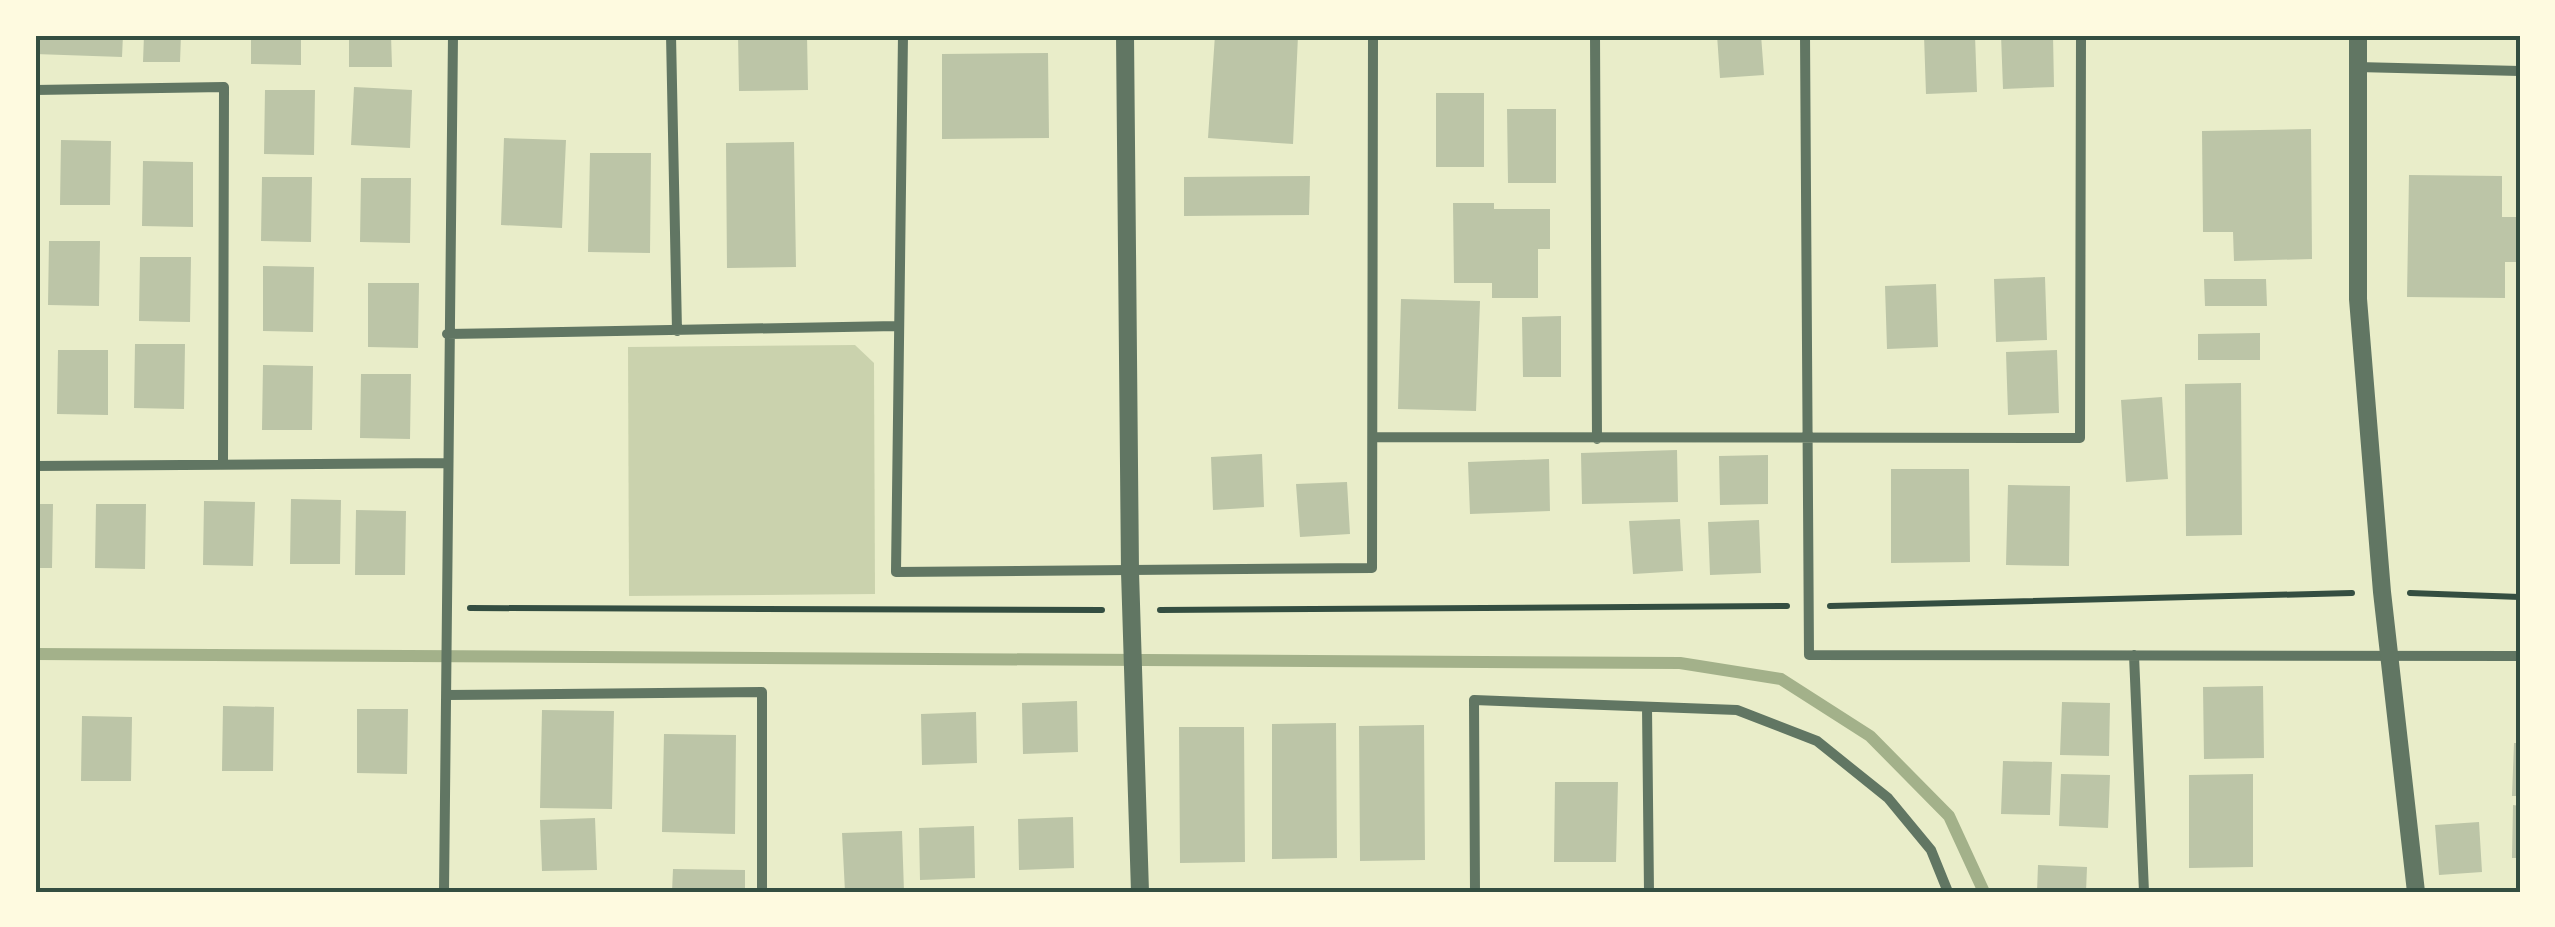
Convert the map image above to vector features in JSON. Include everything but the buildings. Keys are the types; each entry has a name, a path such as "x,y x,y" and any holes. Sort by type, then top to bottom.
{"street":[{"path":"444,892 452,35"},
{"path":"671,35 676,332"},
{"path":"902,35 896,572 1372,568 1373,35"},
{"path":"1125,35 1130,572 1140,892"},
{"path":"1595,35 1597,439"},
{"path":"1805,35 1809,655 2520,656"},
{"path":"1375,437 2080,438 2080,35"},
{"path":"2358,35 2358,299 2382,592 2416,892"},
{"path":"2357,67 2520,70"},
{"path":"35,90 224,87 223,463"},
{"path":"447,334 896,326"},
{"path":"35,466 448,462"},
{"path":"2134,654 2144,892"},
{"path":"447,695 762,692 762,892"},
{"path":"1474,892 1474,700 1738,710 1816,740 1888,798 1931,850 1948,892"},
{"path":"1648,706 1649,892"}],"path":[{"path":"449,608 1131,610 1808,606 2382,592 2520,597"}],"green space":[{"path":"855,345 874,363 875,594 629,596 628,347"}],"waterway":[{"path":"35,654 1680,663 1781,679 1870,736 1949,816 1984,892"}]}
